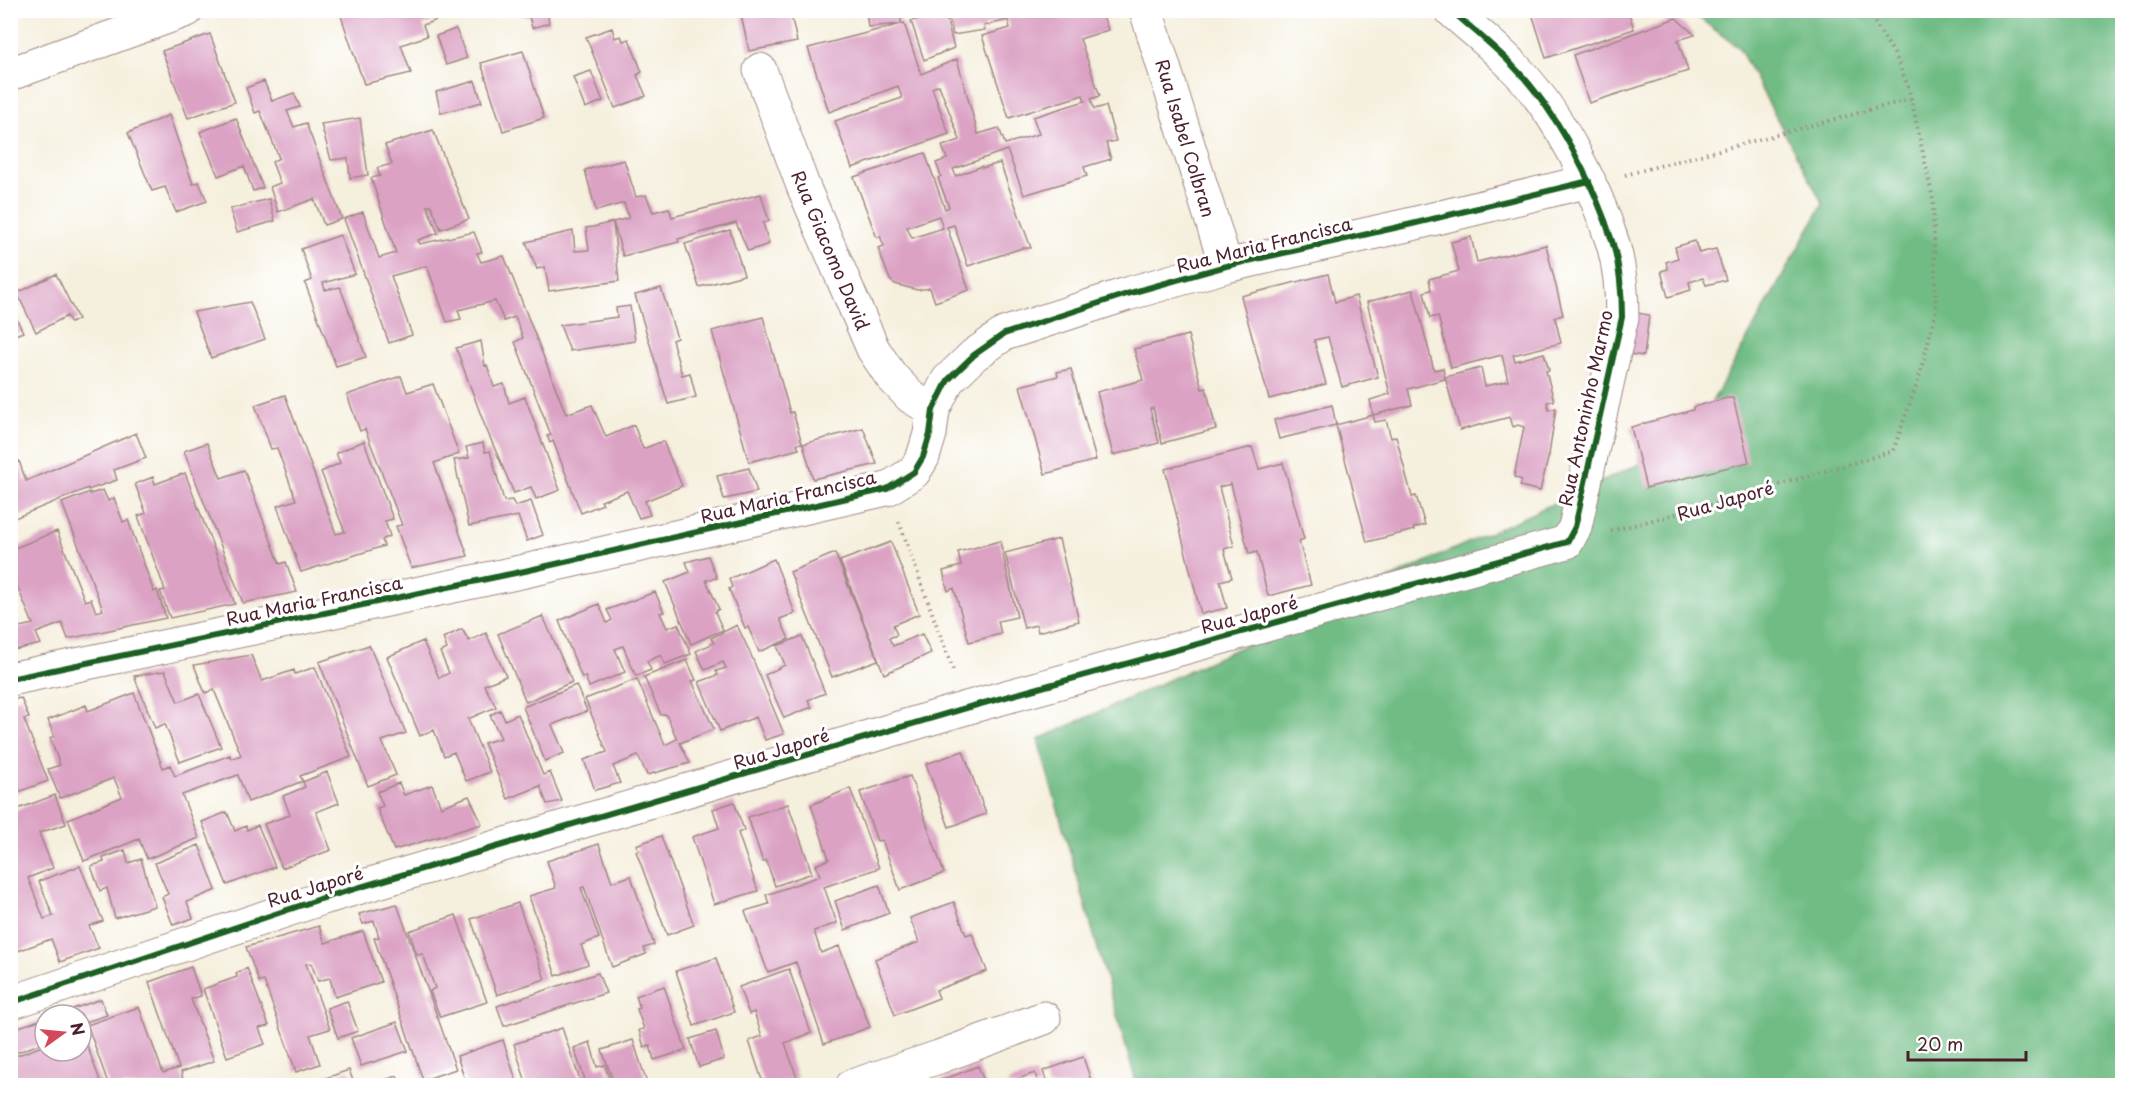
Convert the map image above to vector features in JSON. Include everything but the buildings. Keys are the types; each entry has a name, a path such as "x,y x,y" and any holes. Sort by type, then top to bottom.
{"street":[{"path":"10,74 187,10"},
{"name":"Rua Isabel Colbran","path":"1146,10 1226,266"},
{"name":"Rua Antoninho Marmo","path":"1451,10 1514,66 1549,111 1589,181 1613,245 1622,283 1622,317 1575,526 1567,542"},
{"name":"Rua Giacomo David","path":"760,70 803,186 873,349 891,376 911,397 933,410"},
{"name":"Rua Maria Francisca","path":"10,679 537,568 886,489 914,472 930,434 933,410 948,380 974,355 1004,334 1127,294 1226,266 1589,181"},
{"name":"Rua Japoré","path":"10,1003 320,899 966,708 1567,542"},
{"path":"852,1086 1044,1018"}],"path":[{"path":"1589,181 1621,176 1911,99"},
{"path":"886,489 966,708"}],"green space":[{"path":"1690,11 2122,11 2122,1085 1137,1085 1038,740 1690,441 1823,204 1739,48"}],"cycle path":[{"path":"10,1003 320,899 966,708 1567,542 1575,527 1622,317 1622,298 1615,253 1596,198 1559,126 1529,84 1506,59 1451,10"},
{"path":"10,679 525,571 887,489 914,472 923,457 930,434 933,410 948,380 974,355 1004,334 1127,294 1226,266 1589,181"}]}
